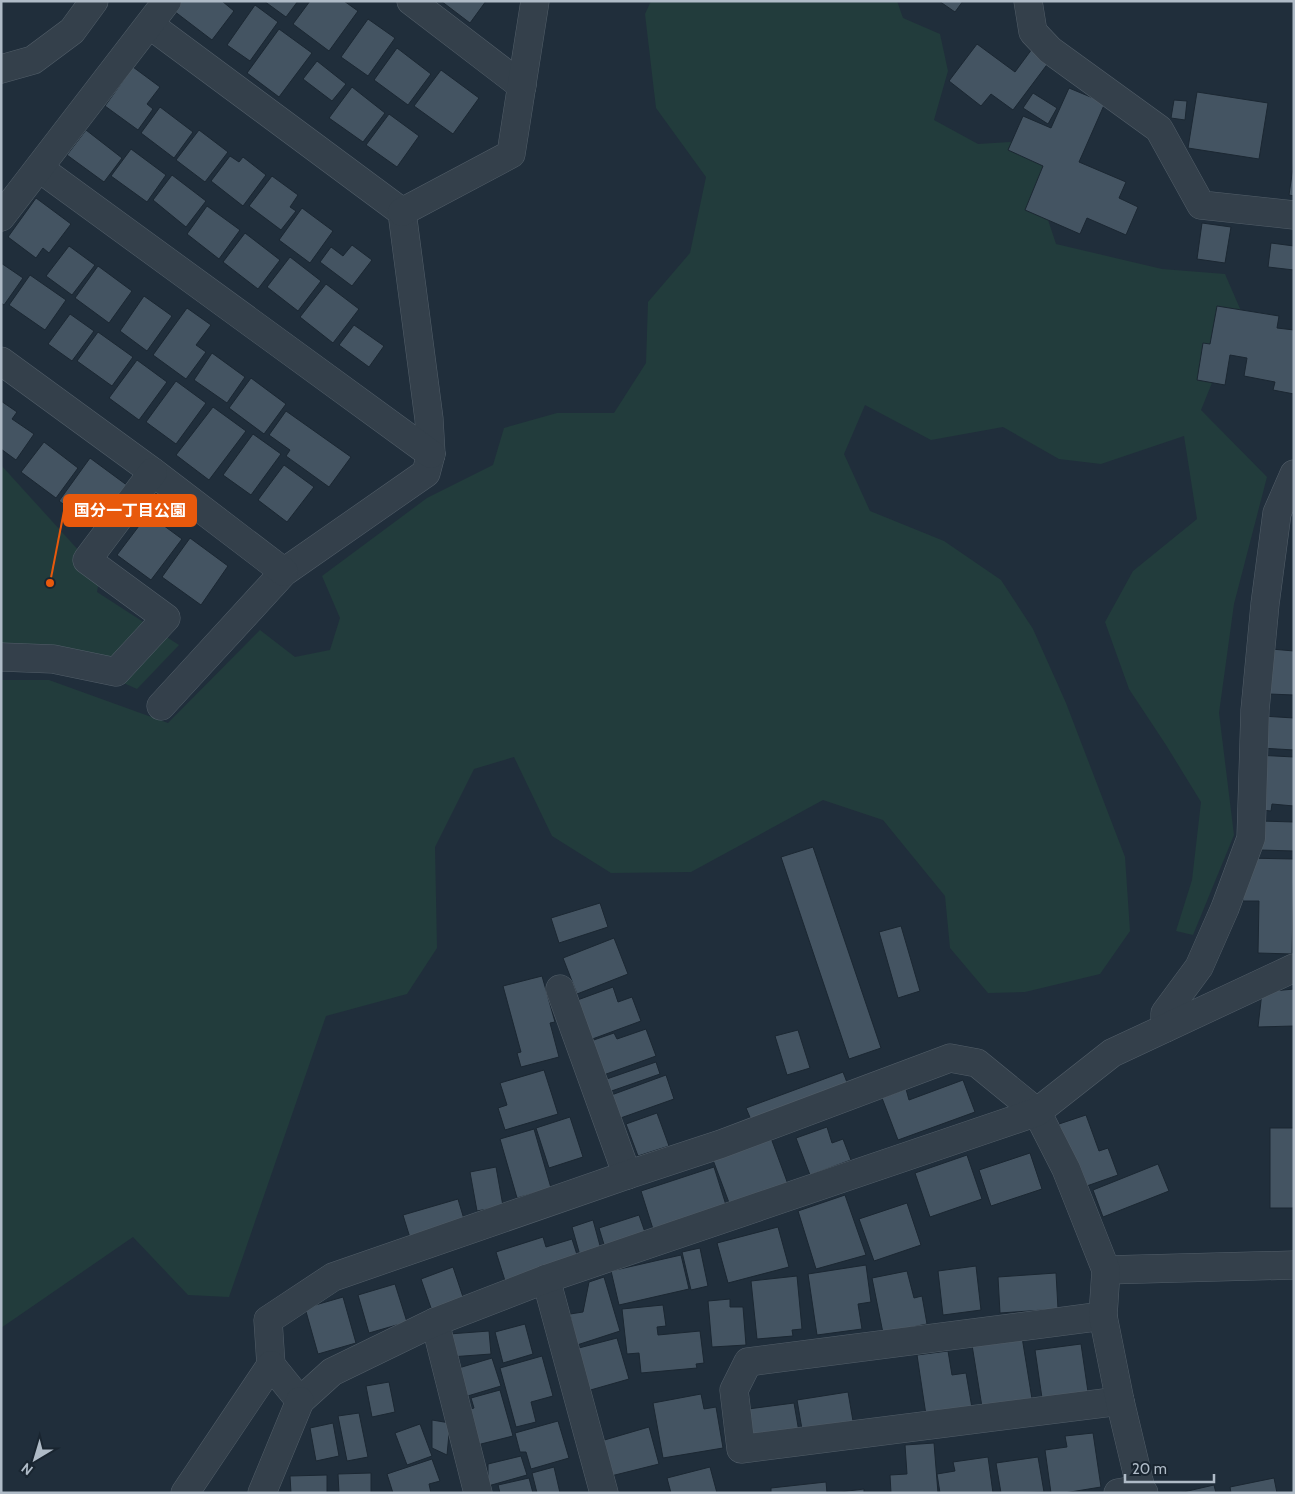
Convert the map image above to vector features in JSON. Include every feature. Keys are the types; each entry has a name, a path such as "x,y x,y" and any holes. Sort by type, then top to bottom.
{"street":[{"path":"1,69 33,60 72,31 94,1"},
{"path":"1,218 167,1"},
{"path":"411,1 522,86"},
{"path":"402,212 511,154 535,1"},
{"path":"1028,1 1033,32 1050,50 1159,128 1201,205 1294,215"},
{"path":"150,25 402,212 429,419 431,454 426,473 284,572 161,706"},
{"path":"40,168 431,454"},
{"path":"1,361 153,472 284,572"},
{"path":"1,657 52,659 116,672 166,618 87,560 153,472"},
{"path":"1165,1028 1165,1013 1199,967 1225,908 1251,838 1255,710 1265,604 1277,513 1294,474"},
{"path":"262,1493 300,1401 332,1372 435,1322 546,1279 1037,1112 1112,1053 1294,968"},
{"path":"560,990 627,1174"},
{"path":"300,1401 271,1365 268,1320 333,1277 627,1174 721,1144 950,1058 977,1064 1037,1112 1066,1169 1106,1270 1103,1316 1120,1401 1134,1492"},
{"path":"1106,1270 1294,1265"},
{"path":"546,1279 604,1493"},
{"path":"1103,1316 748,1362 734,1390 741,1449 1120,1401"},
{"path":"435,1322 478,1493"},
{"path":"184,1493 271,1365"}],"green space":[{"path":"651,1 897,1 903,18 940,34 948,71 934,120 978,144 1028,141 1059,167 1044,208 1056,244 1162,269 1225,274 1241,311 1201,410 1267,477 1234,604 1219,713 1234,835 1193,935 1176,931 1192,880 1201,802 1129,689 1105,622 1133,571 1197,519 1184,436 1101,464 1059,459 1003,427 931,440 865,405 844,454 870,511 944,541 1001,580 1033,629 1066,703 1125,857 1130,931 1100,974 1025,992 988,993 950,948 945,896 883,820 823,800 691,872 611,873 552,836 514,757 474,769 435,847 437,948 407,994 326,1016 229,1297 188,1295 133,1237 1,1328 1,680 49,680 168,723 260,630 295,657 330,650 340,618 322,576 427,498 493,465 504,428 557,413 614,413 646,363 648,302 690,253 706,177 656,108 645,14"},
{"path":"1,465 100,574 97,592 179,645 137,689 52,651 1,650"}],"building":[{"path":"181,1 222,1 234,11 212,40 174,11"},
{"path":"264,1 298,1 286,17"},
{"path":"310,1 344,1 358,11 329,51 293,24"},
{"path":"441,1 486,1 470,23"},
{"path":"939,1 963,1 955,12"},
{"path":"255,5 278,22 250,61 227,45"},
{"path":"368,19 395,38 368,76 341,57"},
{"path":"279,29 312,53 279,97 247,73"},
{"path":"977,44 1015,72 1032,49 1049,62 1013,110 991,94 981,106 949,81"},
{"path":"397,48 431,74 408,105 374,80"},
{"path":"317,61 346,84 332,101 303,79"},
{"path":"133,67 160,87 147,104 153,109 138,130 105,106"},
{"path":"441,70 479,98 453,134 414,106"},
{"path":"352,87 385,113 363,142 329,118"},
{"path":"1069,88 1105,103 1079,162 1126,182 1119,198 1138,207 1126,235 1087,218 1080,234 1025,210 1043,166 1008,150 1023,116 1051,128"},
{"path":"1197,92 1268,103 1259,159 1188,148"},
{"path":"1033,93 1057,108 1048,124 1023,108"},
{"path":"1174,100 1187,101 1185,120 1171,118"},
{"path":"160,107 193,132 174,158 141,133"},
{"path":"389,114 419,136 397,167 366,145"},
{"path":"86,130 122,158 104,182 67,155"},
{"path":"199,130 228,152 205,182 176,160"},
{"path":"131,149 166,175 147,202 111,176"},
{"path":"230,156 239,162 243,157 266,175 243,206 211,181"},
{"path":"1294,161 1294,196 1289,195"},
{"path":"172,175 206,201 186,227 153,200"},
{"path":"272,176 298,195 290,207 296,211 281,230 249,206"},
{"path":"36,198 71,224 49,253 43,248 36,258 8,237"},
{"path":"207,206 240,230 219,259 187,234"},
{"path":"302,208 333,231 310,263 279,240"},
{"path":"1202,223 1231,227 1225,263 1197,259"},
{"path":"245,233 280,260 258,289 223,262"},
{"path":"1271,243 1294,246 1294,270 1268,267"},
{"path":"352,245 372,260 352,286 320,262 331,247 343,256"},
{"path":"69,246 95,265 72,295 46,276"},
{"path":"290,257 321,281 298,311 267,287"},
{"path":"1,263 23,278 4,305 1,303"},
{"path":"98,266 132,291 109,323 75,298"},
{"path":"30,275 66,300 45,330 9,305"},
{"path":"326,284 359,309 333,343 300,317"},
{"path":"144,296 172,316 147,351 120,331"},
{"path":"1217,306 1279,316 1277,328 1294,330 1294,394 1273,390 1275,382 1244,376 1247,358 1230,355 1225,385 1197,380 1203,343 1210,344"},
{"path":"187,308 211,325 196,345 206,352 186,379 153,355"},
{"path":"70,314 94,331 72,361 48,344"},
{"path":"354,325 384,346 369,367 339,345"},
{"path":"98,332 133,357 112,386 77,361"},
{"path":"212,353 245,377 227,403 194,380"},
{"path":"137,360 167,382 139,420 109,398"},
{"path":"251,378 286,404 264,434 229,408"},
{"path":"176,381 206,403 176,444 146,422"},
{"path":"1,401 17,412 12,419 34,434 16,460 1,449"},
{"path":"213,407 246,431 209,480 176,455"},
{"path":"286,411 351,457 329,487 286,456 290,450 269,435"},
{"path":"253,434 281,454 251,495 223,475"},
{"path":"44,442 78,468 56,498 21,472"},
{"path":"90,458 128,486 97,529 59,501"},
{"path":"284,465 314,487 287,522 258,500"},
{"path":"148,514 182,539 151,580 117,555"},
{"path":"190,538 228,566 201,605 162,577"},
{"path":"1271,649 1294,651 1294,695 1269,694"},
{"path":"1262,716 1294,718 1294,750 1261,748"},
{"path":"1256,755 1294,757 1294,806 1272,804 1271,811 1253,809"},
{"path":"1260,821 1294,822 1294,851 1260,850"},
{"path":"813,847 881,1048 849,1059 781,857"},
{"path":"1244,858 1294,859 1292,954 1258,953 1259,901 1243,901"},
{"path":"600,903 608,927 559,943 551,918"},
{"path":"901,926 920,991 898,998 879,932"},
{"path":"614,938 628,974 577,994 563,958"},
{"path":"542,976 555,1022 550,1023 559,1057 521,1067 517,1053 521,1052 503,986"},
{"path":"613,987 618,1002 632,997 641,1021 587,1041 572,1002"},
{"path":"1294,989 1294,1026 1258,1027 1262,992"},
{"path":"646,1029 656,1056 598,1077 585,1043 614,1033 617,1039"},
{"path":"798,1030 810,1068 787,1075 775,1036"},
{"path":"656,1062 660,1074 603,1094 598,1082"},
{"path":"544,1070 558,1114 505,1130 498,1108 507,1105 500,1083"},
{"path":"843,1072 848,1085 752,1122 746,1108"},
{"path":"666,1075 674,1099 615,1120 606,1097"},
{"path":"963,1080 975,1112 898,1140 882,1098 906,1089 909,1100"},
{"path":"657,1113 669,1146 638,1156 626,1124"},
{"path":"1086,1115 1099,1151 1108,1148 1118,1175 1081,1188 1059,1124"},
{"path":"570,1117 583,1157 549,1168 536,1128"},
{"path":"827,1127 832,1143 843,1139 851,1160 810,1175 796,1138"},
{"path":"1270,1128 1294,1128 1294,1208 1270,1208"},
{"path":"534,1129 551,1188 517,1198 500,1139"},
{"path":"771,1138 789,1187 731,1208 713,1160"},
{"path":"1030,1153 1042,1189 991,1206 979,1170"},
{"path":"967,1155 982,1199 930,1217 915,1173"},
{"path":"1158,1164 1169,1191 1103,1217 1093,1190"},
{"path":"496,1167 503,1206 477,1211 470,1172"},
{"path":"714,1167 726,1205 653,1229 641,1191"},
{"path":"845,1195 866,1255 816,1269 798,1211"},
{"path":"458,1199 466,1226 411,1241 403,1215"},
{"path":"907,1203 921,1245 874,1261 859,1219"},
{"path":"639,1215 647,1238 606,1251 599,1228"},
{"path":"593,1220 602,1253 581,1259 572,1227"},
{"path":"778,1227 789,1267 728,1283 717,1243"},
{"path":"543,1237 546,1247 572,1239 579,1261 506,1284 496,1252"},
{"path":"700,1248 708,1286 691,1290 682,1252"},
{"path":"681,1255 689,1289 619,1305 611,1271"},
{"path":"866,1265 871,1302 858,1304 862,1329 817,1335 808,1274"},
{"path":"976,1266 981,1310 943,1315 938,1271"},
{"path":"453,1267 464,1300 432,1311 421,1279"},
{"path":"907,1271 914,1298 922,1296 927,1324 883,1333 872,1278"},
{"path":"1056,1273 1058,1309 1000,1313 998,1277"},
{"path":"797,1276 802,1329 792,1330 793,1336 757,1339 751,1281"},
{"path":"604,1277 620,1331 577,1345 570,1314 583,1312 589,1282"},
{"path":"395,1284 407,1322 369,1333 358,1295"},
{"path":"343,1297 356,1343 318,1354 305,1308"},
{"path":"730,1299 730,1307 743,1307 746,1345 712,1347 708,1301"},
{"path":"663,1305 666,1326 657,1327 658,1335 700,1331 704,1363 696,1364 697,1368 641,1373 639,1353 627,1354 622,1309"},
{"path":"525,1324 533,1354 503,1363 495,1332"},
{"path":"489,1331 491,1354 450,1357 449,1334"},
{"path":"1022,1337 1032,1399 982,1407 972,1345"},
{"path":"617,1338 629,1379 587,1391 575,1349"},
{"path":"1081,1344 1088,1392 1042,1398 1035,1350"},
{"path":"948,1351 952,1375 966,1373 972,1408 926,1415 917,1355"},
{"path":"542,1356 553,1396 531,1402 536,1422 516,1427 500,1368"},
{"path":"492,1358 501,1386 461,1398 452,1370"},
{"path":"389,1382 395,1412 372,1417 366,1386"},
{"path":"500,1390 513,1436 477,1445 467,1410 474,1408 471,1398"},
{"path":"848,1392 854,1427 803,1435 797,1400"},
{"path":"701,1394 704,1409 716,1407 723,1448 663,1458 653,1403"},
{"path":"794,1403 799,1432 752,1438 748,1409"},
{"path":"359,1413 368,1457 347,1461 338,1416"},
{"path":"432,1420 450,1423 447,1455 432,1448"},
{"path":"558,1421 569,1458 531,1469 526,1452 520,1452 515,1433"},
{"path":"333,1423 339,1456 316,1461 310,1428"},
{"path":"420,1424 432,1456 407,1465 395,1433"},
{"path":"649,1427 659,1464 611,1476 601,1441"},
{"path":"1093,1433 1101,1487 1064,1493 1051,1493 1045,1450 1067,1447 1065,1436"},
{"path":"934,1443 938,1493 891,1493 890,1475 907,1474 905,1445"},
{"path":"521,1456 527,1475 488,1486 488,1464"},
{"path":"988,1457 993,1493 940,1493 937,1474 955,1471 953,1462"},
{"path":"1038,1457 1044,1492 1001,1493 996,1463"},
{"path":"432,1459 440,1481 429,1484 431,1493 393,1493 387,1474"},
{"path":"554,1467 560,1493 537,1493 532,1473"},
{"path":"710,1467 717,1493 671,1493 667,1478"},
{"path":"371,1473 371,1493 339,1493 338,1474"},
{"path":"327,1475 327,1493 291,1493 290,1476"},
{"path":"529,1478 533,1493 500,1493 498,1485"},
{"path":"1274,1478 1277,1493 1231,1493 1230,1487"},
{"path":"826,1482 827,1493 771,1493 771,1488"},
{"path":"1214,1485 1216,1493 1179,1493"},
{"path":"864,1489 864,1493 832,1493"}],"place":[{"name":"国分一丁目公園","path":"50,583"}]}
